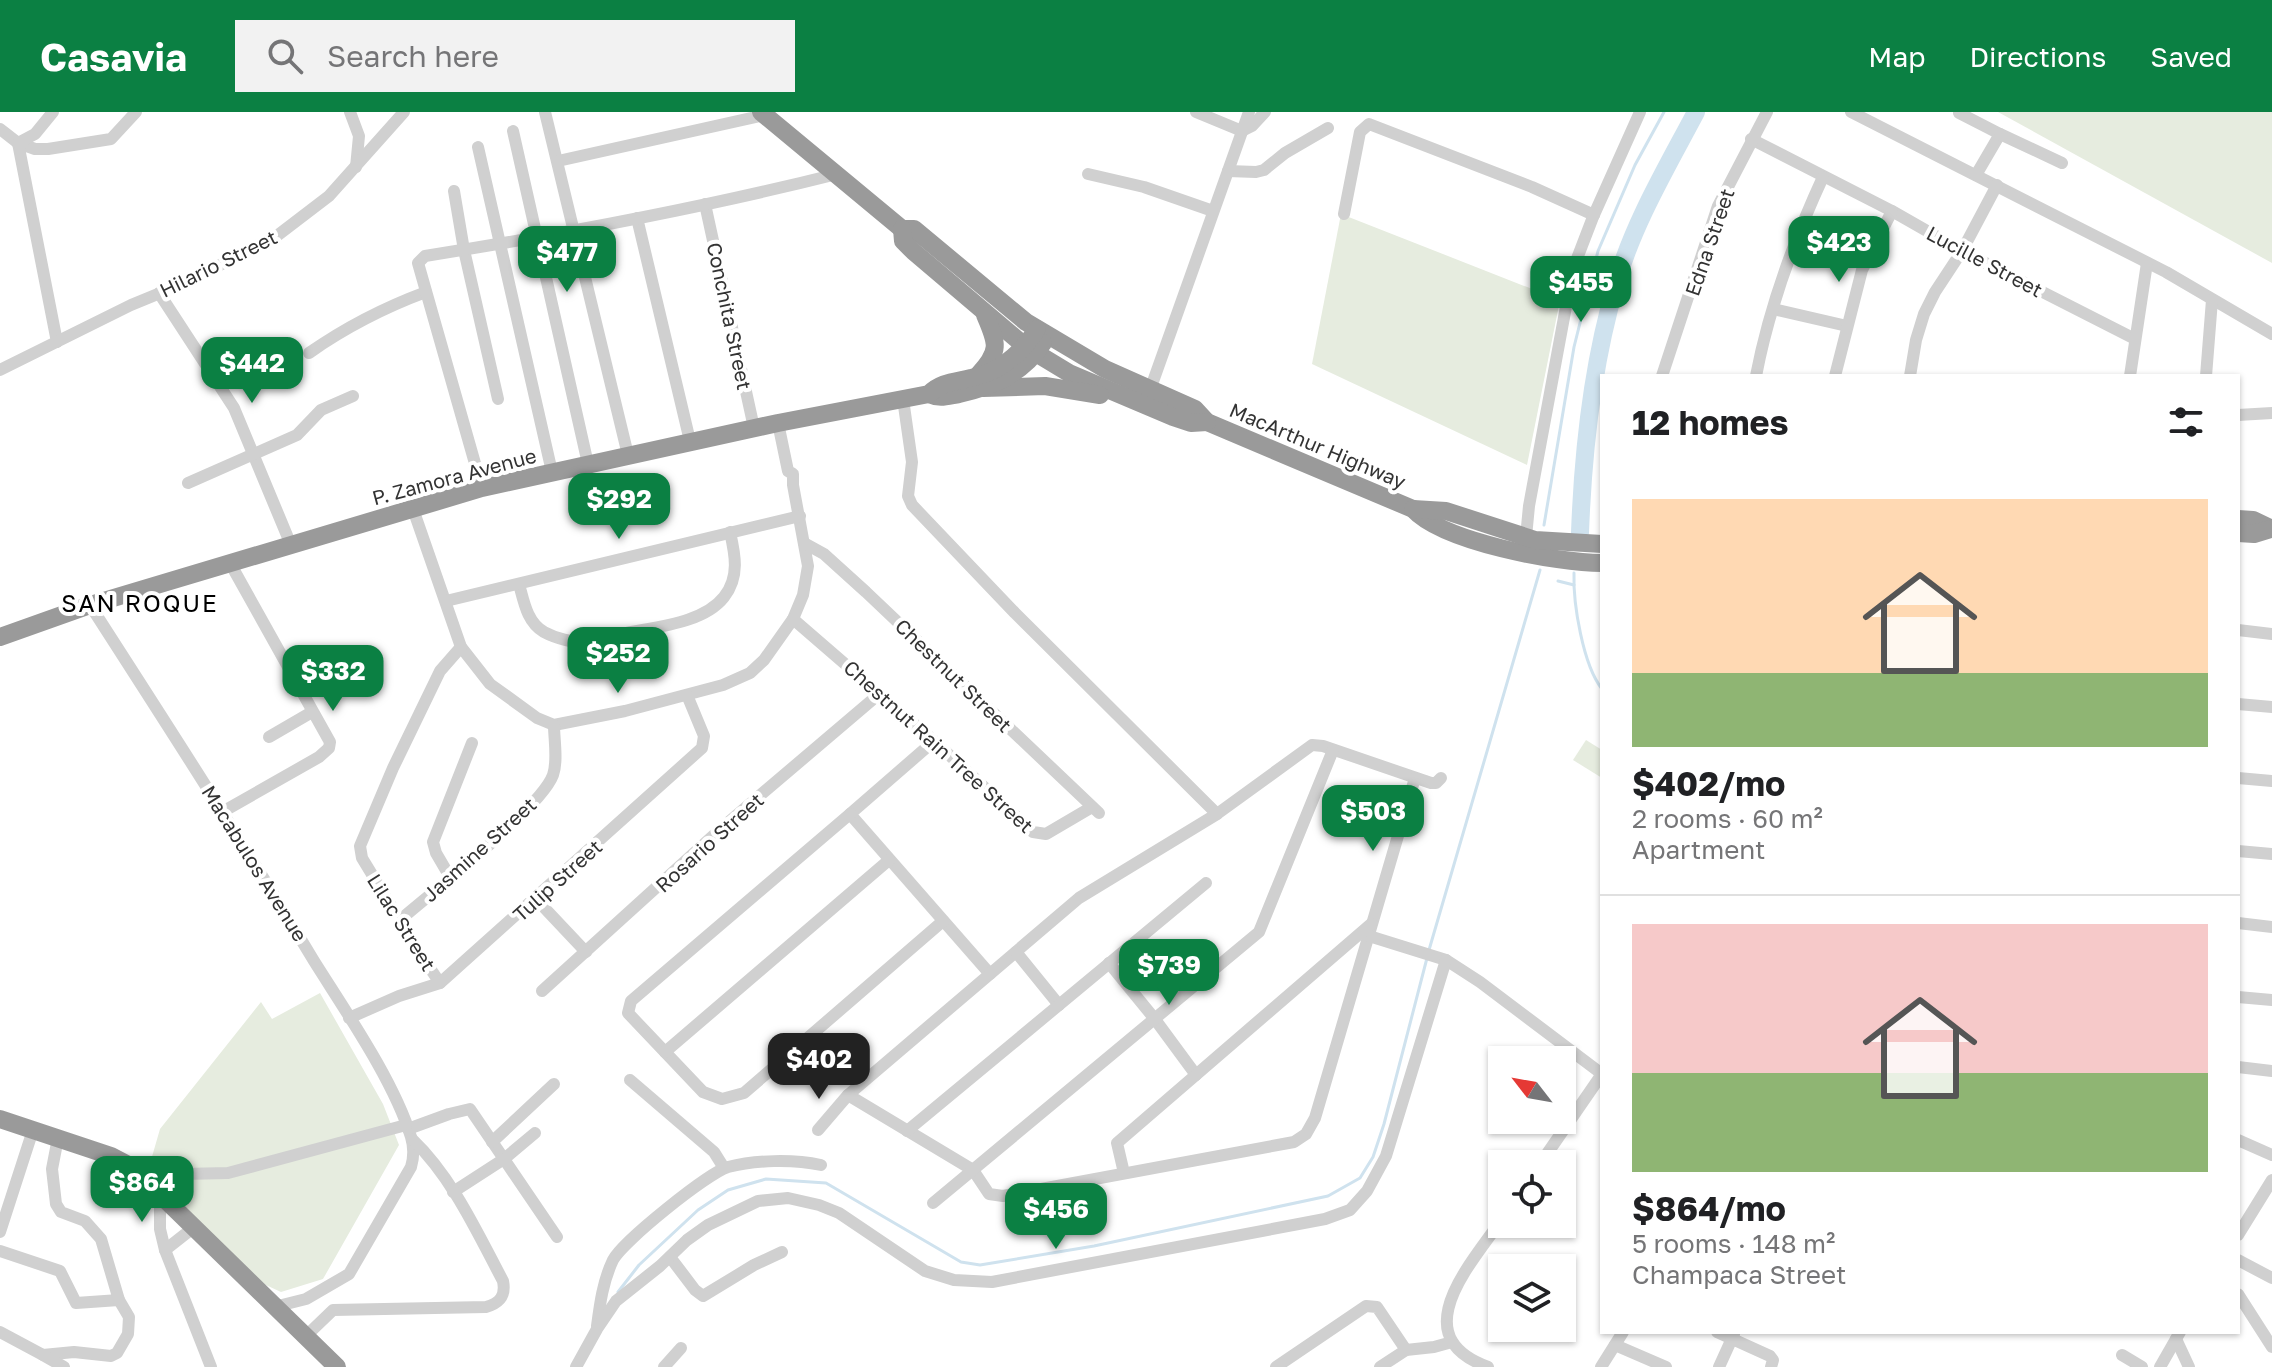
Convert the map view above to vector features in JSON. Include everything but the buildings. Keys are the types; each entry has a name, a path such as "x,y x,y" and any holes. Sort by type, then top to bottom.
{"highway":[{"name":"MacArthur Highway","path":"763,114 902,229 914,229 1042,332 1105,369 1195,409 1207,422 1413,509 1432,525 1512,550 1554,559 1600,563"},
{"name":"MacArthur Highway","path":"902,229 903,241 1031,350 1069,373 1129,400 1191,423 1207,422"},
{"path":"984,312 995,340 995,352 979,383 1045,386 1129,400"},
{"name":"P. Zamora Avenue","path":"0,637 90,605 482,488 778,423 929,394 938,398 979,383 1010,377 1042,332"},
{"name":"MacArthur Highway","path":"1413,509 1446,511 1526,537 1600,544"},
{"path":"2240,519 2253,520 2272,529"},
{"path":"2240,533 2254,534 2272,529"},
{"path":"0,1119 111,1156 132,1167 337,1367"},
{"path":"166,1200 174,1183 183,1174"}],"street":[{"path":"18,143 35,134 53,112"},
{"path":"0,129 18,143 35,149 48,149 111,139 136,112"},
{"path":"350,112 359,136 356,167"},
{"name":"Hilario Street","path":"0,370 187,282 278,235 329,196 404,112"},
{"path":"545,112 628,455"},
{"path":"1196,112 1242,131 1252,126 1265,112"},
{"path":"1150,390 1249,112"},
{"path":"1526,537 1573,269 1640,112"},
{"name":"Edna Street","path":"1663,374 1718,206 1767,112"},
{"path":"1855,113 2147,263 2272,334"},
{"path":"1959,113 2062,163"},
{"path":"558,161 763,114"},
{"path":"1344,214 1360,132 1369,124 1519,182 1594,215"},
{"path":"1228,171 1264,170 1285,153 1328,128"},
{"path":"513,131 588,464"},
{"path":"1976,175 2000,134"},
{"name":"Lucille Street","path":"1751,139 2135,339"},
{"path":"18,143 57,342"},
{"path":"478,147 552,472"},
{"path":"482,488 418,263 425,256 637,218 837,174"},
{"path":"1088,174 1144,187 1213,211"},
{"path":"1757,374 1773,309 1804,220 1823,177"},
{"path":"1910,374 1924,314 1997,185"},
{"path":"454,191 464,250 498,399"},
{"name":"Conchita Street","path":"705,204 754,428"},
{"path":"1835,374 1862,270 1892,211"},
{"path":"637,218 690,441"},
{"path":"2130,374 2147,263"},
{"path":"309,353 344,328 379,310 426,292"},
{"path":"159,293 234,408 291,545"},
{"path":"2206,374 2212,300"},
{"path":"1773,309 1847,326"},
{"path":"188,483 297,435 321,410 353,396"},
{"path":"903,399 912,462 908,496 912,505 1015,613 1217,814"},
{"path":"2240,415 2272,413"},
{"path":"413,509 461,647 490,684 537,718 554,725 625,711 723,685 750,673 783,636 793,619 803,595 808,566 793,485 786,478 788,471 778,423"},
{"path":"446,601 800,516"},
{"path":"519,584 529,618 543,631 567,640 584,643 687,619 715,606 727,594 735,572 736,558 730,532"},
{"name":"Chestnut Street","path":"804,543 824,554 866,592 1096,810"},
{"path":"224,811 319,757 329,748 330,742 230,563"},
{"name":"Macabulos Avenue","path":"90,605 224,811 390,1088 409,1131 453,1192 503,1281 500,1301 486,1307 333,1310"},
{"name":"Chestnut Rain Tree Street","path":"793,619 1038,834 1046,834 1096,810"},
{"path":"2240,630 2272,634"},
{"name":"Lilac Street","path":"440,983 362,858 360,846 393,768 440,671 461,647"},
{"name":"Tulip Street","path":"349,1018 407,993 440,983 702,748 704,736 687,695"},
{"name":"Rosario Street","path":"542,991 724,826 878,695"},
{"path":"2240,704 2272,707"},
{"path":"269,737 312,712"},
{"name":"Jasmine Street","path":"400,920 513,822 541,793 553,774 554,725"},
{"path":"934,741 631,1001 628,1013 703,1092 722,1099 744,1093 943,921"},
{"path":"450,877 433,842 472,743"},
{"path":"818,1130 848,1095 1079,898 1217,814 1308,748 1317,745 1434,783 1441,778"},
{"path":"933,1203 1259,932 1333,750"},
{"path":"848,1095 973,1170 989,1194 1003,1196 1294,1142 1306,1134 1315,1118 1415,778"},
{"path":"2240,778 2272,781"},
{"path":"850,814 990,974"},
{"path":"2240,851 2272,854"},
{"path":"665,1052 889,860"},
{"path":"907,1131 1206,883"},
{"path":"536,899 586,952"},
{"path":"2240,923 2272,927"},
{"path":"1370,930 1417,952 1443,959 1480,982 1600,1072"},
{"path":"1124,1173 1117,1143 1370,930"},
{"path":"1016,952 1059,1005"},
{"path":"576,1367 616,1301 708,1225 758,1201 803,1200 839,1213 925,1271 954,1280 992,1282 1325,1219 1350,1210 1367,1191 1386,1156 1443,959"},
{"path":"1109,963 1196,1075"},
{"path":"2240,997 2272,1000"},
{"path":"2240,1067 2272,1071"},
{"path":"1550,1150 1600,1077"},
{"path":"630,1080 714,1152 724,1168"},
{"path":"492,1142 554,1084"},
{"path":"132,1167 183,1174 228,1173 409,1131 449,1114 470,1109 557,1237"},
{"path":"0,1232 33,1130"},
{"path":"274,1307 311,1296 356,1266 411,1167 414,1158 409,1131"},
{"path":"453,1192 504,1159 535,1133"},
{"path":"43,1355 74,1352 111,1356 117,1353 130,1326 101,1239 85,1221 61,1212 56,1204 52,1169 58,1138"},
{"path":"2240,1141 2272,1155"},
{"path":"597,1329 601,1294 614,1258 653,1219 724,1168 757,1163 821,1165"},
{"path":"2240,1232 2272,1180"},
{"path":"166,1200 160,1229 165,1250 211,1367"},
{"path":"165,1250 193,1228"},
{"path":"1488,1367 1463,1355 1452,1342 1445,1318 1449,1299 1489,1238"},
{"path":"0,1251 60,1271 76,1303 119,1300"},
{"path":"670,1257 703,1296 782,1252"},
{"path":"2240,1261 2272,1278"},
{"path":"306,1336 333,1310 311,1296"},
{"path":"2240,1297 2272,1346"},
{"path":"1276,1367 1366,1306 1377,1307 1406,1350"},
{"path":"0,1332 64,1367"},
{"path":"1601,1367 1622,1334"},
{"path":"1719,1367 1733,1336 1770,1356 1773,1360 1771,1367"},
{"path":"2160,1367 2178,1336"},
{"path":"2178,1336 2189,1367"},
{"path":"1380,1367 1406,1350 1452,1342"},
{"path":"1615,1345 1666,1367"},
{"path":"664,1367 681,1348"},
{"path":"2122,1355 2142,1367"}],"shaded area":[{"path":"1998,112 2272,112 2272,263"},
{"path":"1341,214 1560,300 1527,465 1312,364"},
{"path":"1586,740 1600,749 1600,777 1573,760"},
{"path":"320,993 383,1104 399,1145 323,1279 281,1292 255,1280 147,1174 160,1129 261,1002 272,1019"}],"waterway":[{"path":"1544,525 1574,347 1598,251 1635,165 1664,112"},
{"path":"1580,533 1590,407 1616,284 1641,218 1696,112"},
{"path":"1429,950 1540,570"},
{"path":"1574,573 1580,634 1589,665 1600,686"},
{"path":"1558,581 1574,585"},
{"path":"618,1292 639,1265 698,1210 728,1190 766,1179 826,1183 961,1262 980,1265 1094,1246 1328,1196 1360,1178 1373,1157 1427,958"}],"district":[{"name":"SAN ROQUE","path":"140,602"}]}
